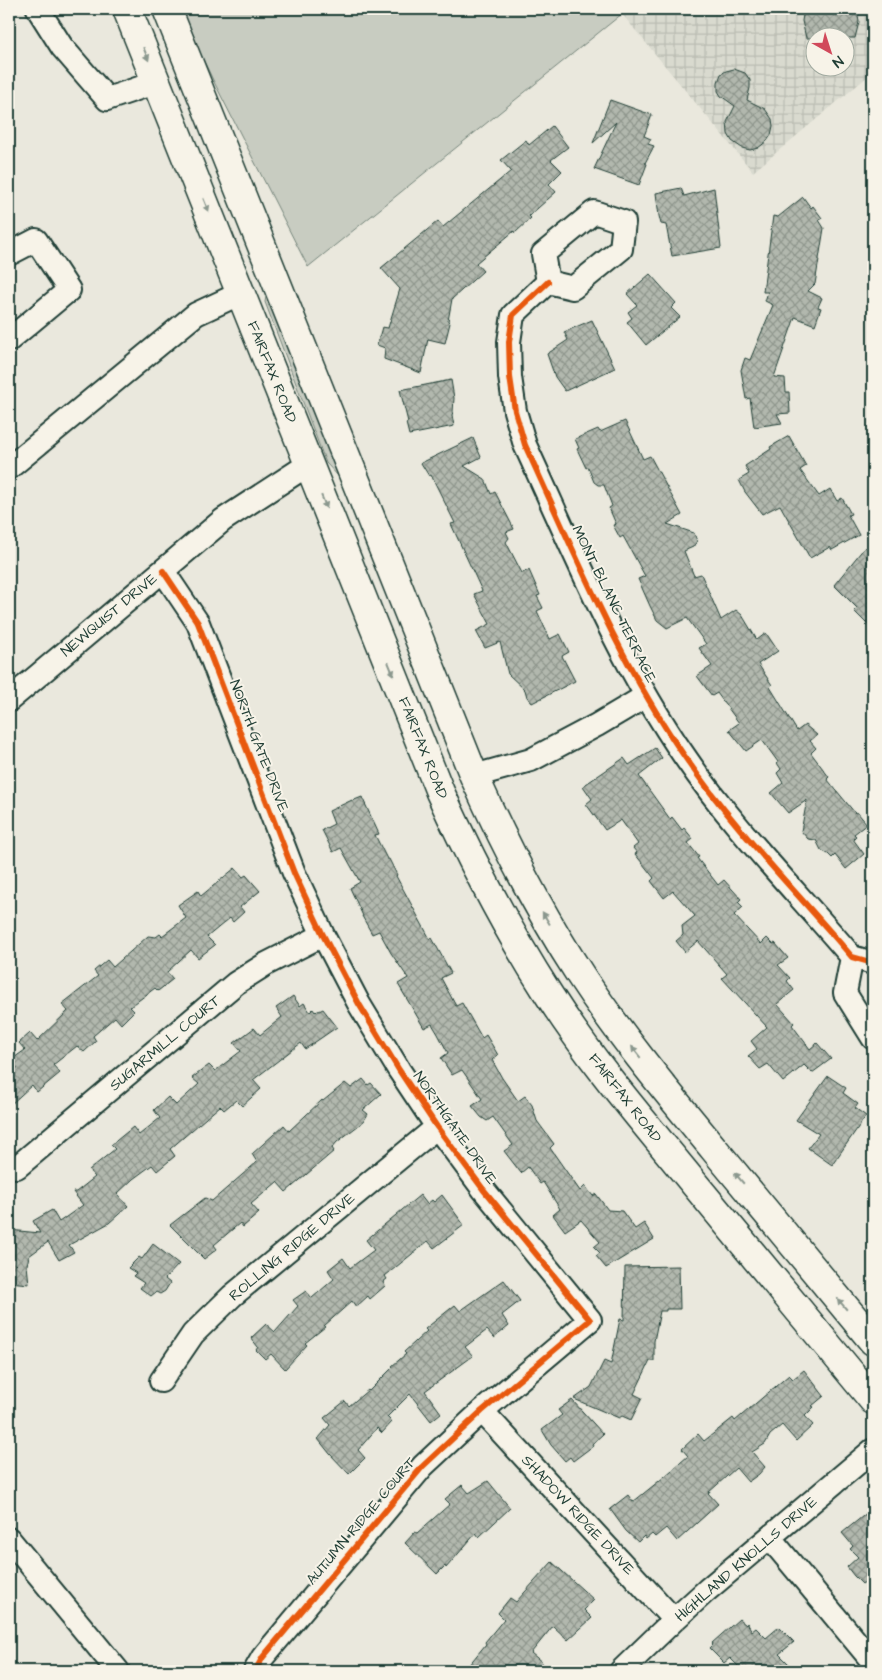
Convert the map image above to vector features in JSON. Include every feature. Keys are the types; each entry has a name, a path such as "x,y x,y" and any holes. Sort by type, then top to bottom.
{"main road":[{"name":"FAIRFAX ROAD","path":"128,9 440,792 469,856 501,917 550,996 589,1053 873,1400"},
{"path":"168,9 474,776 502,838 533,897 580,975 619,1030 665,1090 873,1341"},
{"path":"241,293 278,312 304,374 318,388"},
{"path":"309,464 316,464 327,472 349,496 390,593 411,620"},
{"path":"366,607 398,643 422,679 461,774 467,777 474,776"}],"street":[{"path":"38,9 62,47 107,99 157,82"},
{"path":"9,254 36,240 69,290 9,340"},
{"name":"MONT BLANC TERRACE","path":"548,282 513,315 509,342 510,377 515,412 529,454 613,635 646,696 685,757 728,816 863,960 845,993 873,1038"},
{"path":"9,468 196,314 241,293"},
{"name":"NEWQUIST DRIVE","path":"9,700 223,520 309,464"},
{"name":"NORTH GATE DRIVE","path":"162,571 198,623 294,873 323,935"},
{"path":"474,776 531,760 597,725 646,696"},
{"name":"NORTHGATE DRIVE","path":"323,935 359,1004 399,1070 437,1127 483,1189 590,1320"},
{"name":"SUGARMILL COURT","path":"17,1167 236,983 266,964 323,935"},
{"name":"ROLLING RIDGE DRIVE","path":"161,1381 193,1334 232,1296 437,1127"},
{"name":"AUTUMN RIDGE COURT","path":"255,1671 263,1657 423,1466 482,1411 590,1320"},
{"name":"SHADOW RIDGE DRIVE","path":"482,1411 674,1620"},
{"name":"HIGHLAND KNOLLS DRIVE","path":"621,1671 674,1620 873,1450"},
{"path":"770,1538 873,1662"},
{"path":"9,1540 118,1671"}],"shaded area":[{"path":"179,9 628,9 308,267"},
{"path":"628,9 873,9 873,72 753,172 622,14"},
{"path":"271,295 340,478 326,463 265,302 266,297"}],"building":[{"path":"804,9 857,9 859,22 854,38 854,28 804,30 802,21"},
{"path":"734,69 745,73 750,80 747,100 765,109 772,119 771,135 767,141 758,148 750,150 742,148 732,141 728,134 727,122 735,106 721,96 718,91 718,82 721,74"},
{"path":"610,100 652,115 644,136 651,139 648,144 654,146 645,163 647,164 639,185 594,169 616,122 593,143"},
{"path":"552,126 568,147 551,160 562,171 549,184 556,192 529,216 531,218 515,233 514,231 476,263 483,271 452,299 448,321 450,323 445,343 428,339 421,373 384,359 385,348 377,345 382,327 388,328 400,289 381,268 438,221 443,227 511,171 501,160 526,140 529,145"},
{"path":"681,188 684,196 714,188 721,248 672,256 666,225 661,224 656,193"},
{"path":"803,197 822,218 819,220 824,228 815,284 808,291 822,298 818,307 821,308 815,325 795,317 774,377 785,378 786,392 789,392 790,413 777,414 782,423 754,427 750,398 746,399 741,370 745,358 750,360 773,305 765,301 768,292 763,292 773,216 778,217"},
{"path":"650,274 676,303 671,308 680,317 646,345 627,322 632,318 628,312 637,305 627,294"},
{"path":"592,320 615,368 565,391 555,377 547,354 568,340 564,332"},
{"path":"451,380 454,398 452,415 454,426 409,435 406,423 408,422 400,390"},
{"path":"625,421 643,459 650,456 682,515 667,524 694,533 697,541 693,547 684,551 694,576 701,574 721,620 736,610 742,615 757,640 766,633 778,651 758,664 772,685 770,687 797,731 805,725 817,735 810,741 816,748 811,753 829,777 827,779 855,813 857,812 867,824 854,834 856,836 853,839 864,854 846,869 835,855 832,858 821,850 816,840 808,839 801,831 807,800 788,813 771,793 783,783 777,773 781,769 762,740 746,751 729,730 739,723 717,693 712,696 697,676 712,666 699,648 706,644 687,618 667,628 657,620 650,606 638,579 645,576 623,536 620,538 613,525 616,524 609,508 612,506 604,485 598,485 594,482 588,467 586,468 577,449 579,448 575,439 598,429 600,432"},
{"path":"789,436 806,466 800,470 819,496 830,489 837,501 842,498 851,514 848,515 859,535 832,550 830,547 810,558 780,505 762,514 745,492 739,480 749,474 745,466 771,449 770,447"},
{"path":"473,438 481,457 464,466 485,479 491,494 495,492 514,529 506,532 509,538 506,542 522,573 529,570 540,595 537,596 543,608 537,611 550,639 560,634 569,652 562,656 575,681 532,703 527,697 525,690 508,674 500,642 485,648 476,631 490,624 474,594 482,591 451,524 455,523 431,475 429,476 421,463"},
{"path":"865,547 873,555 873,630 854,611 857,608 834,585"},
{"path":"655,748 662,758 639,776 670,819 672,817 682,830 684,828 693,839 688,843 718,885 724,880 741,899 738,902 743,907 734,915 761,944 767,938 773,944 775,943 788,958 778,965 790,978 787,981 794,990 777,1004 794,1023 792,1025 810,1049 817,1043 831,1059 812,1073 804,1065 783,1082 768,1064 760,1069 748,1056 757,1049 751,1041 767,1027 722,978 727,974 698,941 685,952 676,941 683,935 682,926 695,916 673,891 664,898 651,881 654,878 635,854 637,853 633,848 638,844 621,820 605,830 586,804 592,799 583,786 624,758 629,765"},
{"path":"362,797 379,834 375,835 387,859 389,859 396,876 430,939 432,938 451,973 441,978 456,1006 462,1003 482,1038 486,1035 498,1055 492,1060 502,1078 518,1101 525,1096 532,1105 537,1121 554,1144 550,1148 580,1191 585,1186 593,1196 596,1194 608,1210 622,1211 635,1229 644,1223 654,1239 606,1268 596,1256 600,1253 594,1247 600,1242 581,1220 565,1231 553,1215 560,1209 543,1182 540,1184 528,1167 521,1173 504,1151 513,1145 493,1117 487,1121 472,1106 482,1099 462,1070 452,1075 441,1058 448,1053 438,1034 432,1024 424,1028 398,984 408,978 379,931 372,934 362,916 350,888 360,882 341,848 333,852 322,830 334,824 329,811"},
{"path":"235,868 243,877 246,875 260,891 240,907 244,912 233,922 230,918 207,937 215,945 198,958 191,950 167,972 173,979 158,991 155,988 130,1007 134,1011 121,1024 115,1017 93,1036 96,1041 84,1052 77,1046 53,1065 60,1073 37,1092 32,1085 9,1106 9,1075 17,1068 11,1060 25,1050 19,1043 30,1033 37,1041 68,1011 62,1004 98,976 94,971 107,960 113,967 148,936 156,937 160,934 162,936 186,918 178,905 198,891 201,896"},
{"path":"293,996 300,1006 304,1003 310,1012 313,1009 315,1012 323,1009 337,1027 305,1049 301,1043 253,1080 261,1089 242,1106 236,1100 224,1110 220,1106 170,1149 175,1156 157,1171 152,1165 133,1179 117,1194 128,1206 109,1223 69,1245 74,1252 59,1260 48,1242 29,1256 27,1265 29,1284 9,1282 9,1230 40,1233 33,1221 52,1210 59,1222 83,1205 73,1192 76,1192 95,1177 89,1170 115,1149 111,1145 133,1127 139,1135 160,1118 154,1110 168,1097 176,1105 199,1084 192,1078 209,1065 215,1071 241,1051 234,1043 254,1028 260,1035 282,1017 276,1008"},
{"path":"828,1076 846,1088 843,1093 858,1104 855,1108 866,1116 832,1165 808,1148 819,1134 796,1120"},
{"path":"363,1079 368,1085 371,1083 381,1094 363,1110 368,1114 363,1122 337,1142 332,1148 334,1151 286,1192 277,1182 251,1204 259,1213 243,1227 240,1223 214,1245 217,1249 204,1259 170,1225 205,1198 212,1201 257,1162 252,1154 284,1125 289,1131 322,1100 345,1083 351,1088"},
{"path":"420,1195 427,1204 432,1200 434,1202 442,1195 464,1225 434,1248 428,1241 385,1276 387,1279 383,1282 385,1286 370,1299 368,1296 356,1307 352,1301 305,1343 307,1345 285,1369 271,1354 265,1359 256,1350 258,1347 251,1338 266,1324 275,1332 298,1306 293,1300 306,1291 312,1298 334,1279 328,1270 343,1258 350,1268 374,1250 366,1240"},
{"path":"153,1244 179,1264 165,1279 170,1283 165,1291 160,1294 156,1292 151,1296 140,1288 144,1283 133,1276 136,1273 128,1268 139,1257 142,1259"},
{"path":"679,1266 680,1309 660,1311 654,1341 654,1361 650,1361 634,1394 642,1398 631,1420 622,1416 619,1418 574,1399 591,1387 604,1361 611,1364 620,1319 624,1320 625,1267"},
{"path":"504,1280 520,1301 502,1315 509,1326 494,1338 487,1330 465,1347 473,1356 425,1391 441,1413 431,1421 410,1394 387,1417 392,1422 382,1433 377,1428 358,1450 365,1458 349,1474 318,1439 330,1425 324,1418 345,1401 349,1406 369,1391 406,1354 404,1352 427,1331 425,1329 455,1305 460,1311"},
{"path":"804,1370 824,1396 812,1406 814,1407 805,1416 813,1425 796,1441 782,1425 770,1435 765,1444 752,1452 765,1467 759,1474 748,1482 736,1468 708,1493 718,1504 677,1541 666,1528 655,1537 652,1534 646,1539 644,1536 638,1542 626,1531 610,1509 628,1495 633,1502 664,1477 688,1456 682,1449 698,1434 704,1441 733,1418 735,1421 789,1375 793,1379"},
{"path":"572,1400 603,1434 592,1444 593,1446 573,1461 570,1457 565,1461 551,1445 542,1430 562,1415 558,1410"},
{"path":"488,1481 510,1508 479,1537 476,1533 446,1568 445,1566 437,1574 405,1543 415,1532 417,1533 450,1504 445,1499 462,1485 469,1493"},
{"path":"873,1508 873,1576 862,1584 847,1567 858,1557 850,1549 853,1546 842,1533"},
{"path":"552,1562 594,1600 584,1610 592,1618 568,1640 553,1626 531,1653 543,1663 536,1671 464,1671 504,1619 498,1613 510,1598 516,1602"},
{"path":"739,1619 746,1625 747,1623 752,1631 756,1628 766,1638 779,1627 794,1642 779,1654 796,1671 743,1671 730,1658 724,1663 709,1648 712,1643"}],"cycle path":[{"path":"548,282 513,315 509,342 510,377 515,411 525,445 579,565 639,682 661,720 704,784 745,835 852,957 873,963"},
{"path":"163,571 198,623 294,873 323,935 359,1004 399,1070 437,1127 483,1189 590,1320 482,1411 423,1466 263,1657 255,1671"}]}
